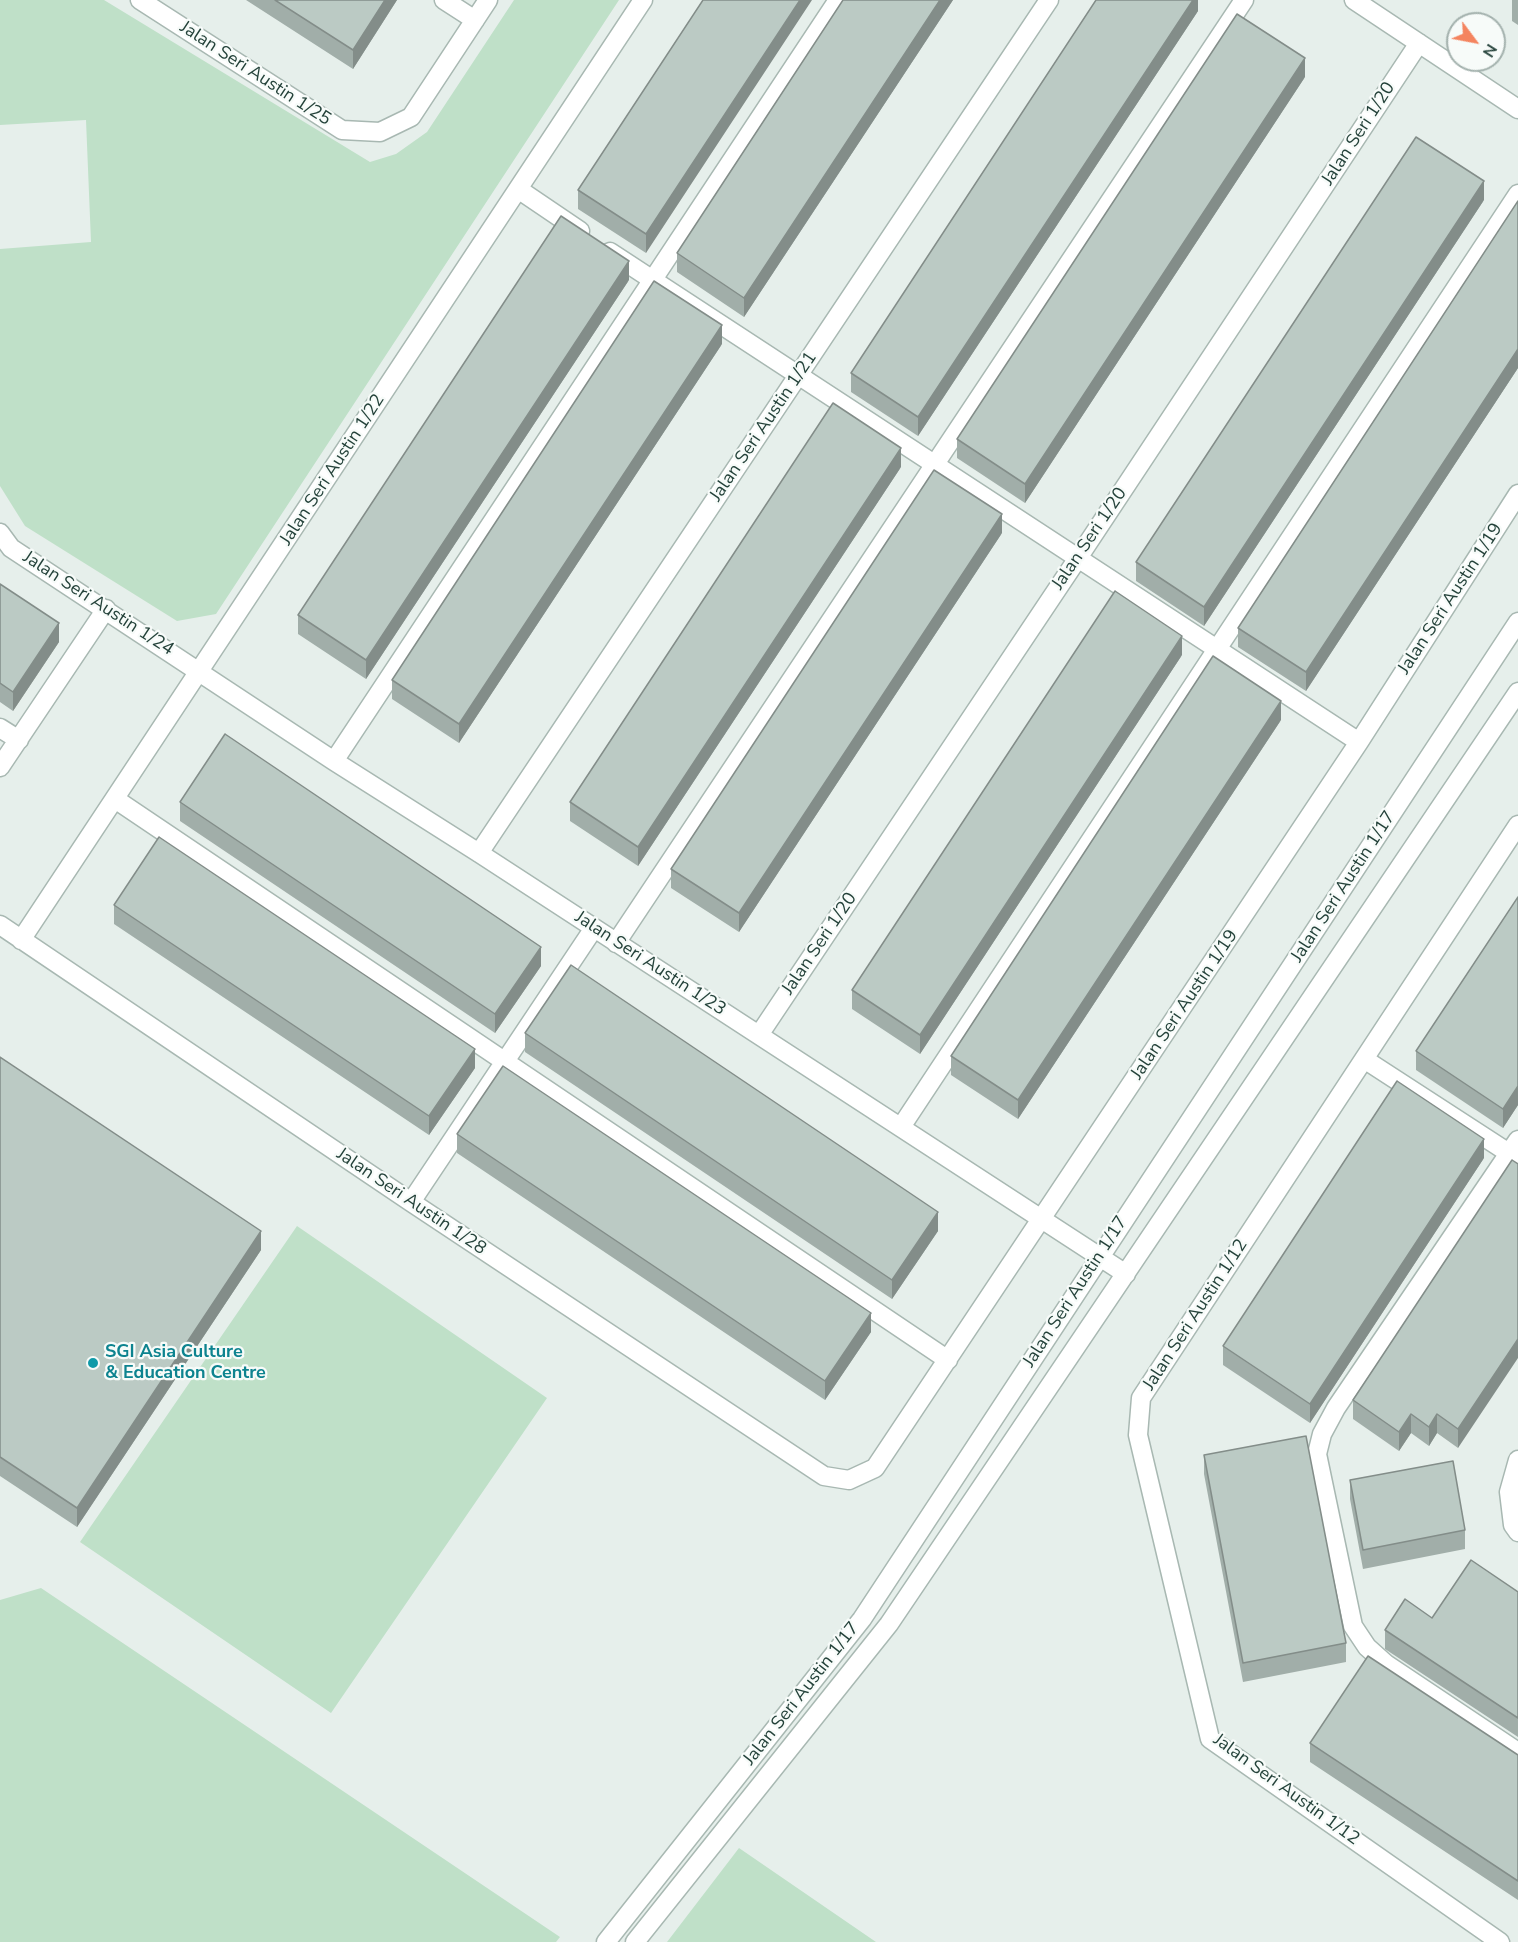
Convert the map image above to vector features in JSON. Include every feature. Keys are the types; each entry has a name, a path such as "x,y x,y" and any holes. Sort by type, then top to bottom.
{"street":[{"name":"Jalan Seri Austin 1/25","path":"140,0 342,129 380,132 411,117 488,0"},
{"path":"444,0 475,20"},
{"name":"Jalan Seri Austin 1/22","path":"21,940 643,0"},
{"path":"334,760 838,0"},
{"name":"Jalan Seri Austin 1/21","path":"479,853 1049,0"},
{"path":"616,944 1244,0"},
{"path":"1354,0 1518,109"},
{"name":"Jalan Seri 1/20","path":"759,1035 1419,43"},
{"path":"518,189 652,280 1359,742"},
{"path":"901,1127 1518,194"},
{"name":"Jalan Seri Austin 1/19","path":"824,1476 849,1480 875,1468 1043,1220 1359,742 1518,494"},
{"name":"Jalan Seri Austin 1/24","path":"0,533 10,548 201,671"},
{"path":"0,767 106,609"},
{"name":"Jalan Seri Austin 1/17","path":"606,1942 862,1619 1518,622"},
{"name":"Jalan Seri Austin 1/23","path":"201,671 616,944 1126,1274"},
{"name":"Jalan Seri Austin 1/17","path":"635,1942 889,1624 1518,692"},
{"path":"0,728 18,740"},
{"path":"115,799 948,1360"},
{"name":"Jalan Seri Austin 1/12","path":"1500,1942 1210,1739 1137,1435 1141,1398 1518,825"},
{"name":"Jalan Seri Austin 1/28","path":"0,925 411,1202 824,1476"},
{"path":"411,1202 594,928"},
{"path":"1364,1059 1515,1151 1336,1408 1322,1434 1317,1454 1353,1626 1367,1647 1386,1664 1518,1752"},
{"path":"1518,1460 1509,1492 1513,1525 1518,1532"}],"green space":[{"path":"0,0 104,0 370,162 396,154 427,132 514,0 619,0 216,614 177,621 25,526 0,486 0,249 91,242 86,120 0,125"},
{"path":"297,1226 547,1398 331,1713 80,1542"},
{"path":"41,1588 560,1937 556,1942 0,1942 0,1600"},
{"path":"739,1848 876,1942 667,1942"}],"building":[{"path":"275,0 385,0 353,50"},
{"path":"703,0 800,0 646,234 578,190"},
{"path":"843,0 940,0 744,298 677,253"},
{"path":"1096,0 1193,0 918,417 851,373"},
{"path":"1237,14 1305,58 1025,484 957,439"},
{"path":"1416,137 1484,181 1204,607 1136,562"},
{"path":"1518,201 1518,349 1306,672 1238,628"},
{"path":"561,216 629,261 366,660 298,615"},
{"path":"654,281 722,325 459,724 392,680"},
{"path":"833,403 901,448 638,847 570,802"},
{"path":"934,470 1002,514 739,913 671,869"},
{"path":"0,584 59,623 13,692 0,683"},
{"path":"1115,591 1182,636 920,1035 852,990"},
{"path":"1213,656 1281,701 1018,1100 951,1056"},
{"path":"225,734 541,947 495,1014 180,802"},
{"path":"159,837 475,1049 429,1116 114,905"},
{"path":"1518,897 1518,1086 1503,1109 1416,1051"},
{"path":"571,965 938,1212 892,1280 525,1033"},
{"name":"SGI Asia Culture & Education Centre","path":"0,1057 261,1231 77,1508 0,1457"},
{"path":"503,1066 871,1313 825,1381 457,1134"},
{"path":"1397,1081 1484,1139 1310,1404 1223,1346"},
{"path":"1512,1160 1518,1164 1518,1339 1458,1429 1437,1414 1429,1427 1411,1414 1399,1432 1353,1400"},
{"path":"1306,1436 1346,1643 1243,1663 1204,1455"},
{"path":"1453,1461 1465,1530 1363,1550 1350,1480"},
{"path":"1471,1560 1518,1592 1518,1718 1385,1630 1405,1599 1432,1618"},
{"path":"1368,1656 1518,1755 1518,1881 1310,1743"}],"place":[{"name":"SGI Asia Culture & Education Centre","path":"93,1363"}]}
